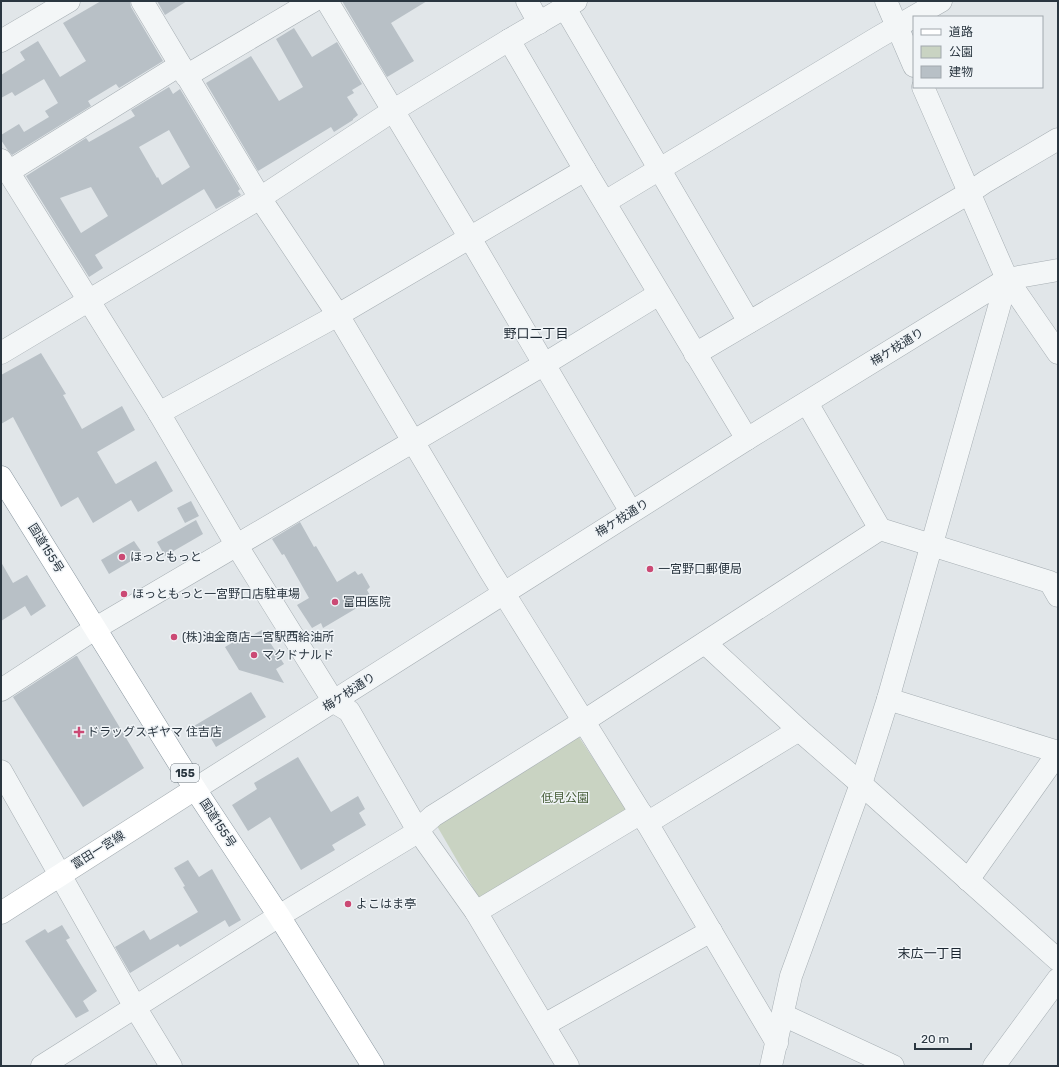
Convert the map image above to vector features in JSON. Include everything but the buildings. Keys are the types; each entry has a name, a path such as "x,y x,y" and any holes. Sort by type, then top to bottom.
{"main road":[{"name":"国道155号","path":"1,477 196,789 279,916 373,1066"},
{"name":"富田一宮線","path":"1,913 196,789"}],"street":[{"path":"1,41 69,1"},
{"path":"142,1 260,198 338,315 504,593 644,818 777,1043"},
{"path":"313,1 5,166 159,413 237,546 334,702 349,711 417,830 476,912 568,1066"},
{"path":"327,1 394,110 631,512"},
{"path":"527,1 539,22"},
{"path":"886,1 913,64"},
{"path":"916,16 941,1"},
{"path":"1,353 260,198 394,110 570,4 660,170 749,322"},
{"path":"606,202 913,18"},
{"path":"509,40 585,170 606,202 659,294 747,439"},
{"path":"923,88 1007,279 1058,353"},
{"path":"695,354 1058,140"},
{"path":"159,413 338,315 585,170"},
{"name":"梅ケ枝通り","path":"196,789 747,439 1007,279 1058,270"},
{"path":"771,1066 791,976 861,784 888,699 1007,279"},
{"path":"1,690 96,628 543,365 659,294"},
{"path":"807,403 880,529 1055,585"},
{"path":"42,1066 279,916 411,836 433,816 584,721 880,529"},
{"path":"705,643 799,730 1058,960"},
{"path":"888,699 1058,752 968,880"},
{"path":"476,912 799,730"},
{"path":"1,772 135,1007 171,1066"},
{"path":"544,1025 711,931"},
{"path":"994,1066 1058,979"},
{"path":"783,1015 892,1066"}],"green space":[{"name":"低見公園","path":"579,737 628,811 480,900 437,826"}],"place":[{"name":"ほっともっと","path":"122,557"},
{"name":"一宮野口郵便局","path":"650,569"},
{"name":"ほっともっと一宮野口店駐車場","path":"124,594"},
{"name":"富田医院","path":"335,602"},
{"name":"(株)油金商店一宮駅西給油所","path":"174,637"},
{"name":"マクドナルド","path":"254,655"},
{"name":"ドラッグスギヤマ 住吉店","path":"79,732"},
{"name":"よこはま亭","path":"348,904"}],"district":[{"name":"野口二丁目","path":"536,333"},
{"name":"末広一丁目","path":"930,953"}]}
